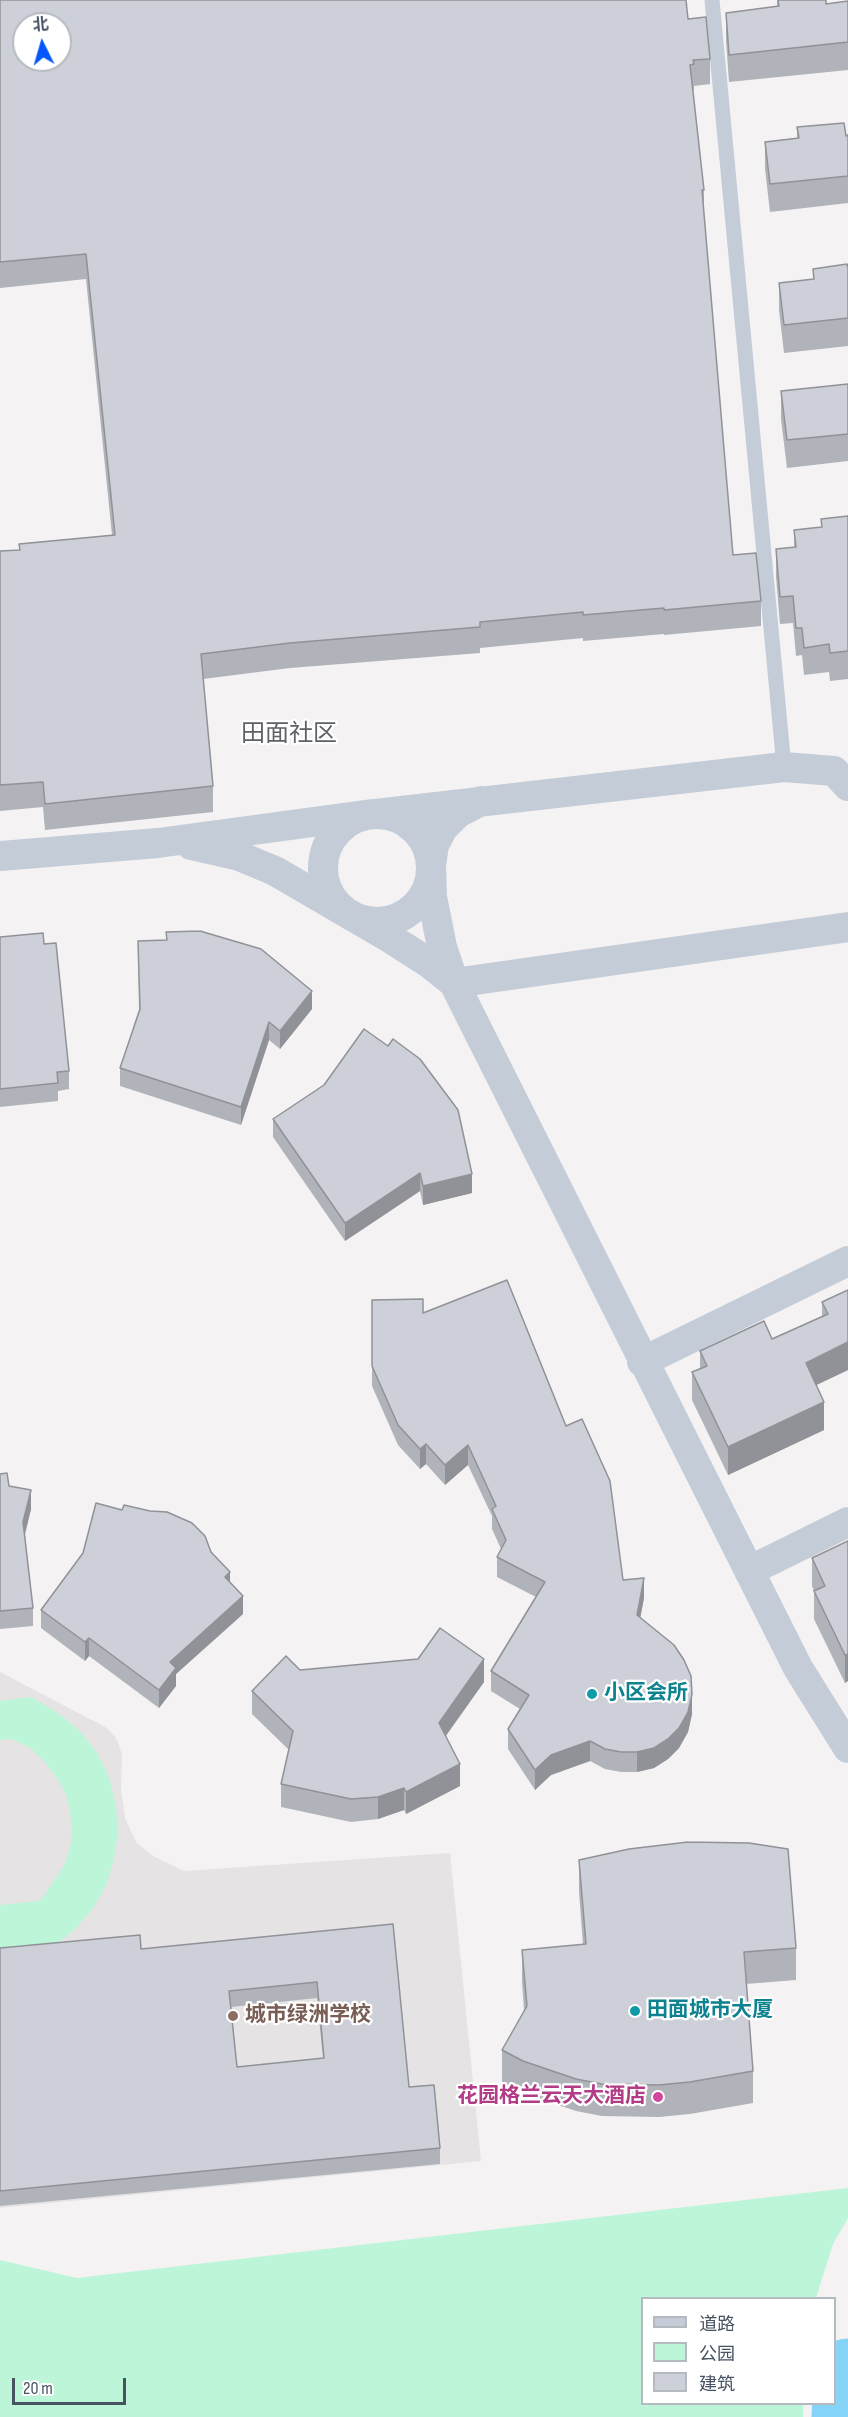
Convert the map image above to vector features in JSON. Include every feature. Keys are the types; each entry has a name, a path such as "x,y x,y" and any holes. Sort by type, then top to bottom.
{"street":[{"path":"481,801 458,813 443,828 434,845 429,883 422,898 410,911 395,919 378,922 361,920 345,912 333,899 325,883 322,866 326,849 335,833 348,822 365,815 481,801 784,767 834,771 848,786"},
{"path":"0,856 158,843 381,813 396,817 410,825 422,836 429,850 436,921 454,983 642,1362 798,1668 848,1748"},
{"path":"158,843 201,846 239,856 275,871 419,957 454,983 848,927"},
{"path":"642,1362 848,1261"},
{"path":"749,1571 848,1522"}],"lane":[{"path":"712,0 784,767"}],"shaded area":[{"name":"城市绿洲学校","path":"0,1672 107,1728 116,1738 122,1754 121,1789 125,1818 136,1842 153,1856 184,1871 450,1853 481,2161 0,2208"}],"green space":[{"path":"31,1697 55,1711 78,1729 96,1751 109,1777 116,1805 118,1832 107,1883 94,1907 77,1927 57,1944 0,1950 0,1905 38,1901 44,1896 64,1865 70,1848 72,1831 70,1812 66,1794 56,1777 30,1748 11,1739 0,1740 0,1701"},
{"path":"848,2188 848,2218 833,2244 816,2297 641,2297 641,2405 803,2405 803,2417 0,2417 0,2260 77,2278"}],"building":[{"path":"0,0 686,0 688,19 706,17 710,59 693,60 694,64 690,65 704,190 702,190 733,555 756,553 761,601 583,615 583,612 480,622 480,627 290,643 201,654 213,786 45,804 43,782 0,785 0,551 20,550 19,544 115,535 86,254 0,262"},
{"path":"778,0 826,0 826,4 848,1 848,42 729,55 726,13 779,6"},
{"path":"844,123 846,136 848,135 848,176 770,184 765,142 799,138 797,127"},
{"path":"847,264 848,318 784,325 779,283 814,279 813,269"},
{"path":"848,384 848,434 787,440 781,391"},
{"path":"848,516 848,651 830,653 829,644 804,648 802,628 796,628 793,596 780,597 776,549 796,547 794,530 822,527 821,519"},
{"path":"200,931 261,949 312,991 280,1031 269,1022 241,1107 120,1068 140,1009 138,941 167,940 166,932"},
{"path":"43,933 44,944 56,943 69,1071 57,1072 58,1083 0,1089 0,937"},
{"path":"364,1029 388,1046 393,1039 420,1059 458,1110 472,1174 423,1186 420,1173 345,1223 273,1119 324,1085"},
{"path":"507,1280 566,1426 582,1419 610,1481 623,1580 644,1578 637,1615 674,1645 691,1676 692,1694 688,1712 679,1728 654,1748 637,1752 621,1752 605,1749 590,1741 551,1755 535,1770 508,1729 529,1695 491,1671 545,1582 497,1557 506,1540 492,1509 496,1506 468,1445 445,1465 426,1444 420,1449 398,1425 372,1366 372,1300 423,1299 423,1313"},
{"path":"848,1290 848,1342 806,1363 824,1402 728,1447 692,1372 707,1366 700,1351 764,1321 772,1339 828,1314 822,1302"},
{"path":"7,1473 9,1486 31,1490 23,1522 33,1608 0,1611 0,1474"},
{"path":"96,1503 122,1510 124,1505 167,1512 192,1523 205,1536 211,1552 230,1572 225,1577 243,1596 170,1662 176,1668 159,1690 89,1638 85,1642 41,1610 83,1553"},
{"path":"848,1541 848,1654 845,1655 814,1591 825,1586 812,1558"},
{"path":"440,1628 484,1659 439,1723 460,1764 406,1792 404,1788 378,1797 351,1799 281,1784 293,1731 252,1691 286,1656 300,1670 418,1659"},
{"name":"田面城市大厦","path":"688,1842 749,1843 788,1849 796,1948 744,1952 753,2071 659,2085 602,2084 576,2079 523,2061 502,2050 527,2006 522,1950 586,1944 579,1860 629,1849"},
{"path":"393,1924 409,2087 434,2085 440,2148 0,2191 0,1948 140,1935 141,1949","holes":["317,1982 324,2058 237,2067 229,1991"]}],"waterway":[{"path":"846,2417 848,2373"}],"place":[{"name":"小区会所","path":"592,1694"},
{"name":"田面城市大厦","path":"635,2011"},
{"name":"城市绿洲学校","path":"233,2016"},
{"name":"花园格兰云天大酒店","path":"658,2097"}],"district":[{"name":"田面社区","path":"289,735"}]}
